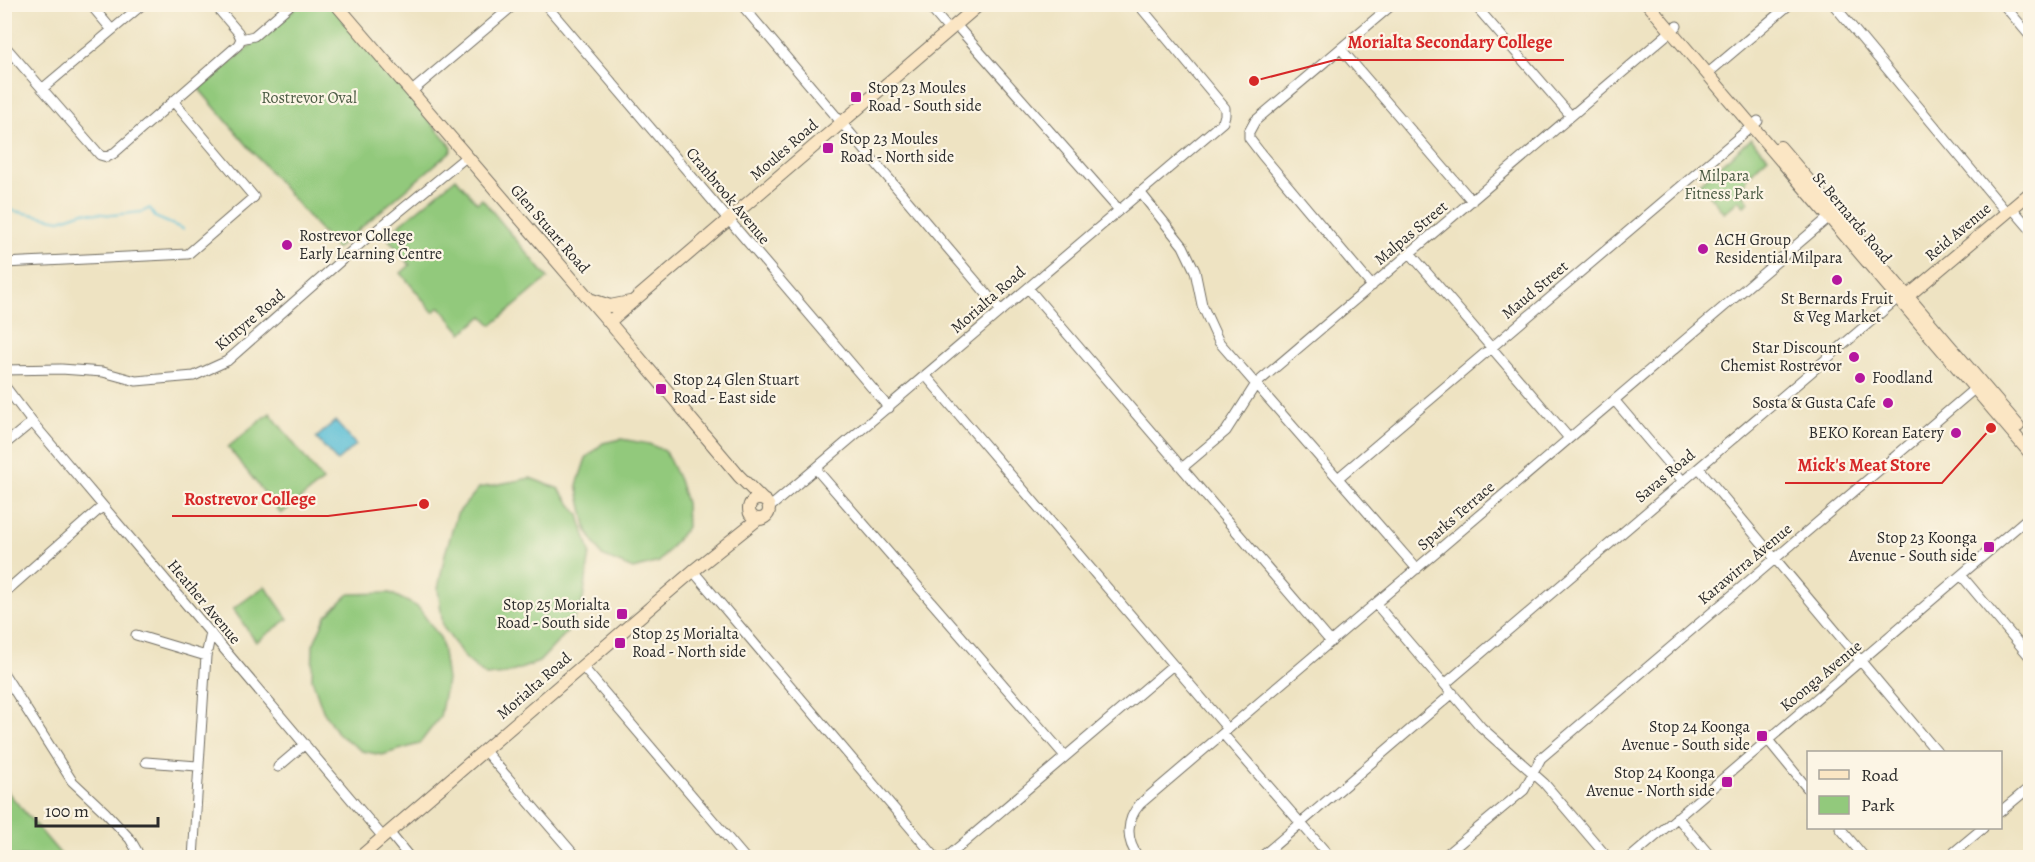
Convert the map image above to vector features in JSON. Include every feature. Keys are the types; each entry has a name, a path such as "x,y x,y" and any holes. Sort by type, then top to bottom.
{"main road":[{"name":"Glen Stuart Road","path":"336,4 739,476 757,505"},
{"name":"Moules Road","path":"609,322 980,4"},
{"name":"St Bernards Road","path":"1648,4 1674,29 1903,297 1978,385 2031,453"},
{"name":"St Bernards Road","path":"1659,4 1674,29"},
{"name":"Reid Avenue","path":"1903,297 2031,193"},
{"path":"589,298 610,306 634,300"},
{"name":"St Bernards Road","path":"1978,385 2031,440"},
{"name":"Morialta Road","path":"359,858 693,571 758,519 767,515 757,505 731,540"}],"street":[{"path":"90,4 112,30"},
{"path":"42,88 143,4"},
{"path":"214,4 242,39"},
{"path":"4,45 100,155 107,157 173,102 242,39 254,36 291,4"},
{"path":"411,92 502,8 515,4"},
{"name":"Cranbrook Avenue","path":"545,4 889,408"},
{"path":"741,4 1001,310"},
{"path":"927,4 953,28 1119,210"},
{"name":"Morialta Road","path":"757,505 816,469 1222,122 1225,108 1138,4"},
{"path":"1372,286 1262,155 1250,138 1249,132 1256,121 1393,4"},
{"path":"1474,4 1571,116"},
{"path":"1710,71 1790,4"},
{"path":"1833,4 2009,210 2031,229"},
{"path":"2003,4 2031,36"},
{"name":"Malpas Street","path":"1182,468 1226,431 1256,384 1674,29"},
{"path":"1341,49 1472,201"},
{"path":"4,263 188,254 254,197 173,102"},
{"name":"Maud Street","path":"1338,478 1755,124"},
{"name":"Kintyre Road","path":"4,370 61,369 103,372 136,381 194,376 227,361 361,243 466,157"},
{"path":"1140,192 1183,246 1195,271 1202,305 1219,342 1417,568"},
{"name":"Sparks Terrace","path":"1139,858 1130,842 1130,819 1134,811 1833,215"},
{"path":"1410,253 1569,438"},
{"path":"1028,288 1331,642"},
{"name":"Savas Road","path":"1445,684 1682,480 1903,297"},
{"path":"926,375 1173,665 1331,858"},
{"name":"Heather Avenue","path":"4,385 32,422 305,744 410,858"},
{"name":"Karawirra Avenue","path":"1442,858 1524,789 1540,758 1978,385"},
{"path":"1615,401 1682,480"},
{"path":"4,445 32,422"},
{"path":"1699,468 1935,751"},
{"path":"816,469 1065,756"},
{"path":"4,593 103,506"},
{"name":"Koonga Avenue","path":"1630,858 2031,516"},
{"path":"693,571 936,858"},
{"path":"1961,575 2031,657"},
{"path":"1376,604 1480,727 1544,783 1608,858"},
{"path":"193,858 197,766 206,656 211,633"},
{"path":"136,635 206,656"},
{"path":"946,858 1173,665"},
{"path":"582,666 745,858"},
{"path":"4,674 72,781 105,812 130,840 137,851 138,858"},
{"path":"1260,858 1453,693"},
{"path":"1768,740 1807,787"},
{"path":"278,767 305,744"},
{"path":"484,750 577,858"},
{"path":"146,762 197,766"},
{"path":"2002,811 2028,793"},
{"path":"1677,817 1712,858"},
{"path":"1841,829 1865,858"},
{"path":"1947,858 1982,829"}],"green space":[{"name":"Rostrevor Oval","path":"299,5 331,5 452,147 451,151 336,249 199,89"},
{"name":"Milpara Fitness Park","path":"1751,139 1768,157 1743,186 1742,192 1749,202 1744,206 1739,200 1724,213 1699,183"},
{"path":"456,178 477,203 482,199 548,278 492,325 483,316 462,333 440,307 433,312 401,273 410,265 386,236"},
{"path":"270,413 323,481 281,514 228,447"},
{"path":"621,439 649,444 665,451 679,480 686,503 687,527 659,562 633,569 602,556 587,531 577,485 586,458 603,443"},
{"path":"530,478 559,489 579,515 590,553 583,600 568,631 539,662 506,674 486,676 466,659 443,627 438,589 445,554 457,514 479,488"},
{"path":"265,586 288,619 256,642 233,609"},
{"path":"390,593 418,607 441,639 447,680 440,717 419,744 382,755 362,751 337,733 323,711 312,679 313,645 326,616 349,594"},
{"path":"5,789 63,857 5,857"}],"water":[{"path":"335,421 356,445 337,461 316,438"}],"waterway":[{"path":"4,209 60,220 83,212 112,215 142,212 150,208 155,217 183,229"}],"place":[{"name":"Morialta Secondary College","path":"1254,81"},
{"name":"Stop 23 Moules Road - South side","path":"856,97"},
{"name":"Stop 23 Moules Road - North side","path":"828,148"},
{"name":"Rostrevor College Early Learning Centre","path":"287,245"},
{"name":"ACH Group Residential Milpara","path":"1703,249"},
{"name":"St Bernards Fruit & Veg Market","path":"1837,280"},
{"name":"Star Discount Chemist Rostrevor","path":"1854,357"},
{"name":"Foodland","path":"1860,378"},
{"name":"Stop 24 Glen Stuart Road - East side","path":"661,389"},
{"name":"Sosta & Gusta Cafe","path":"1888,403"},
{"name":"Mick's Meat Store","path":"1991,428"},
{"name":"BEKO Korean Eatery","path":"1956,433"},
{"name":"Rostrevor College","path":"424,504"},
{"name":"Stop 23 Koonga Avenue - South side","path":"1989,547"},
{"name":"Stop 25 Morialta Road - South side","path":"622,614"},
{"name":"Stop 25 Morialta Road - North side","path":"620,643"},
{"name":"Stop 24 Koonga Avenue - South side","path":"1762,736"},
{"name":"Stop 24 Koonga Avenue - North side","path":"1727,782"}]}
